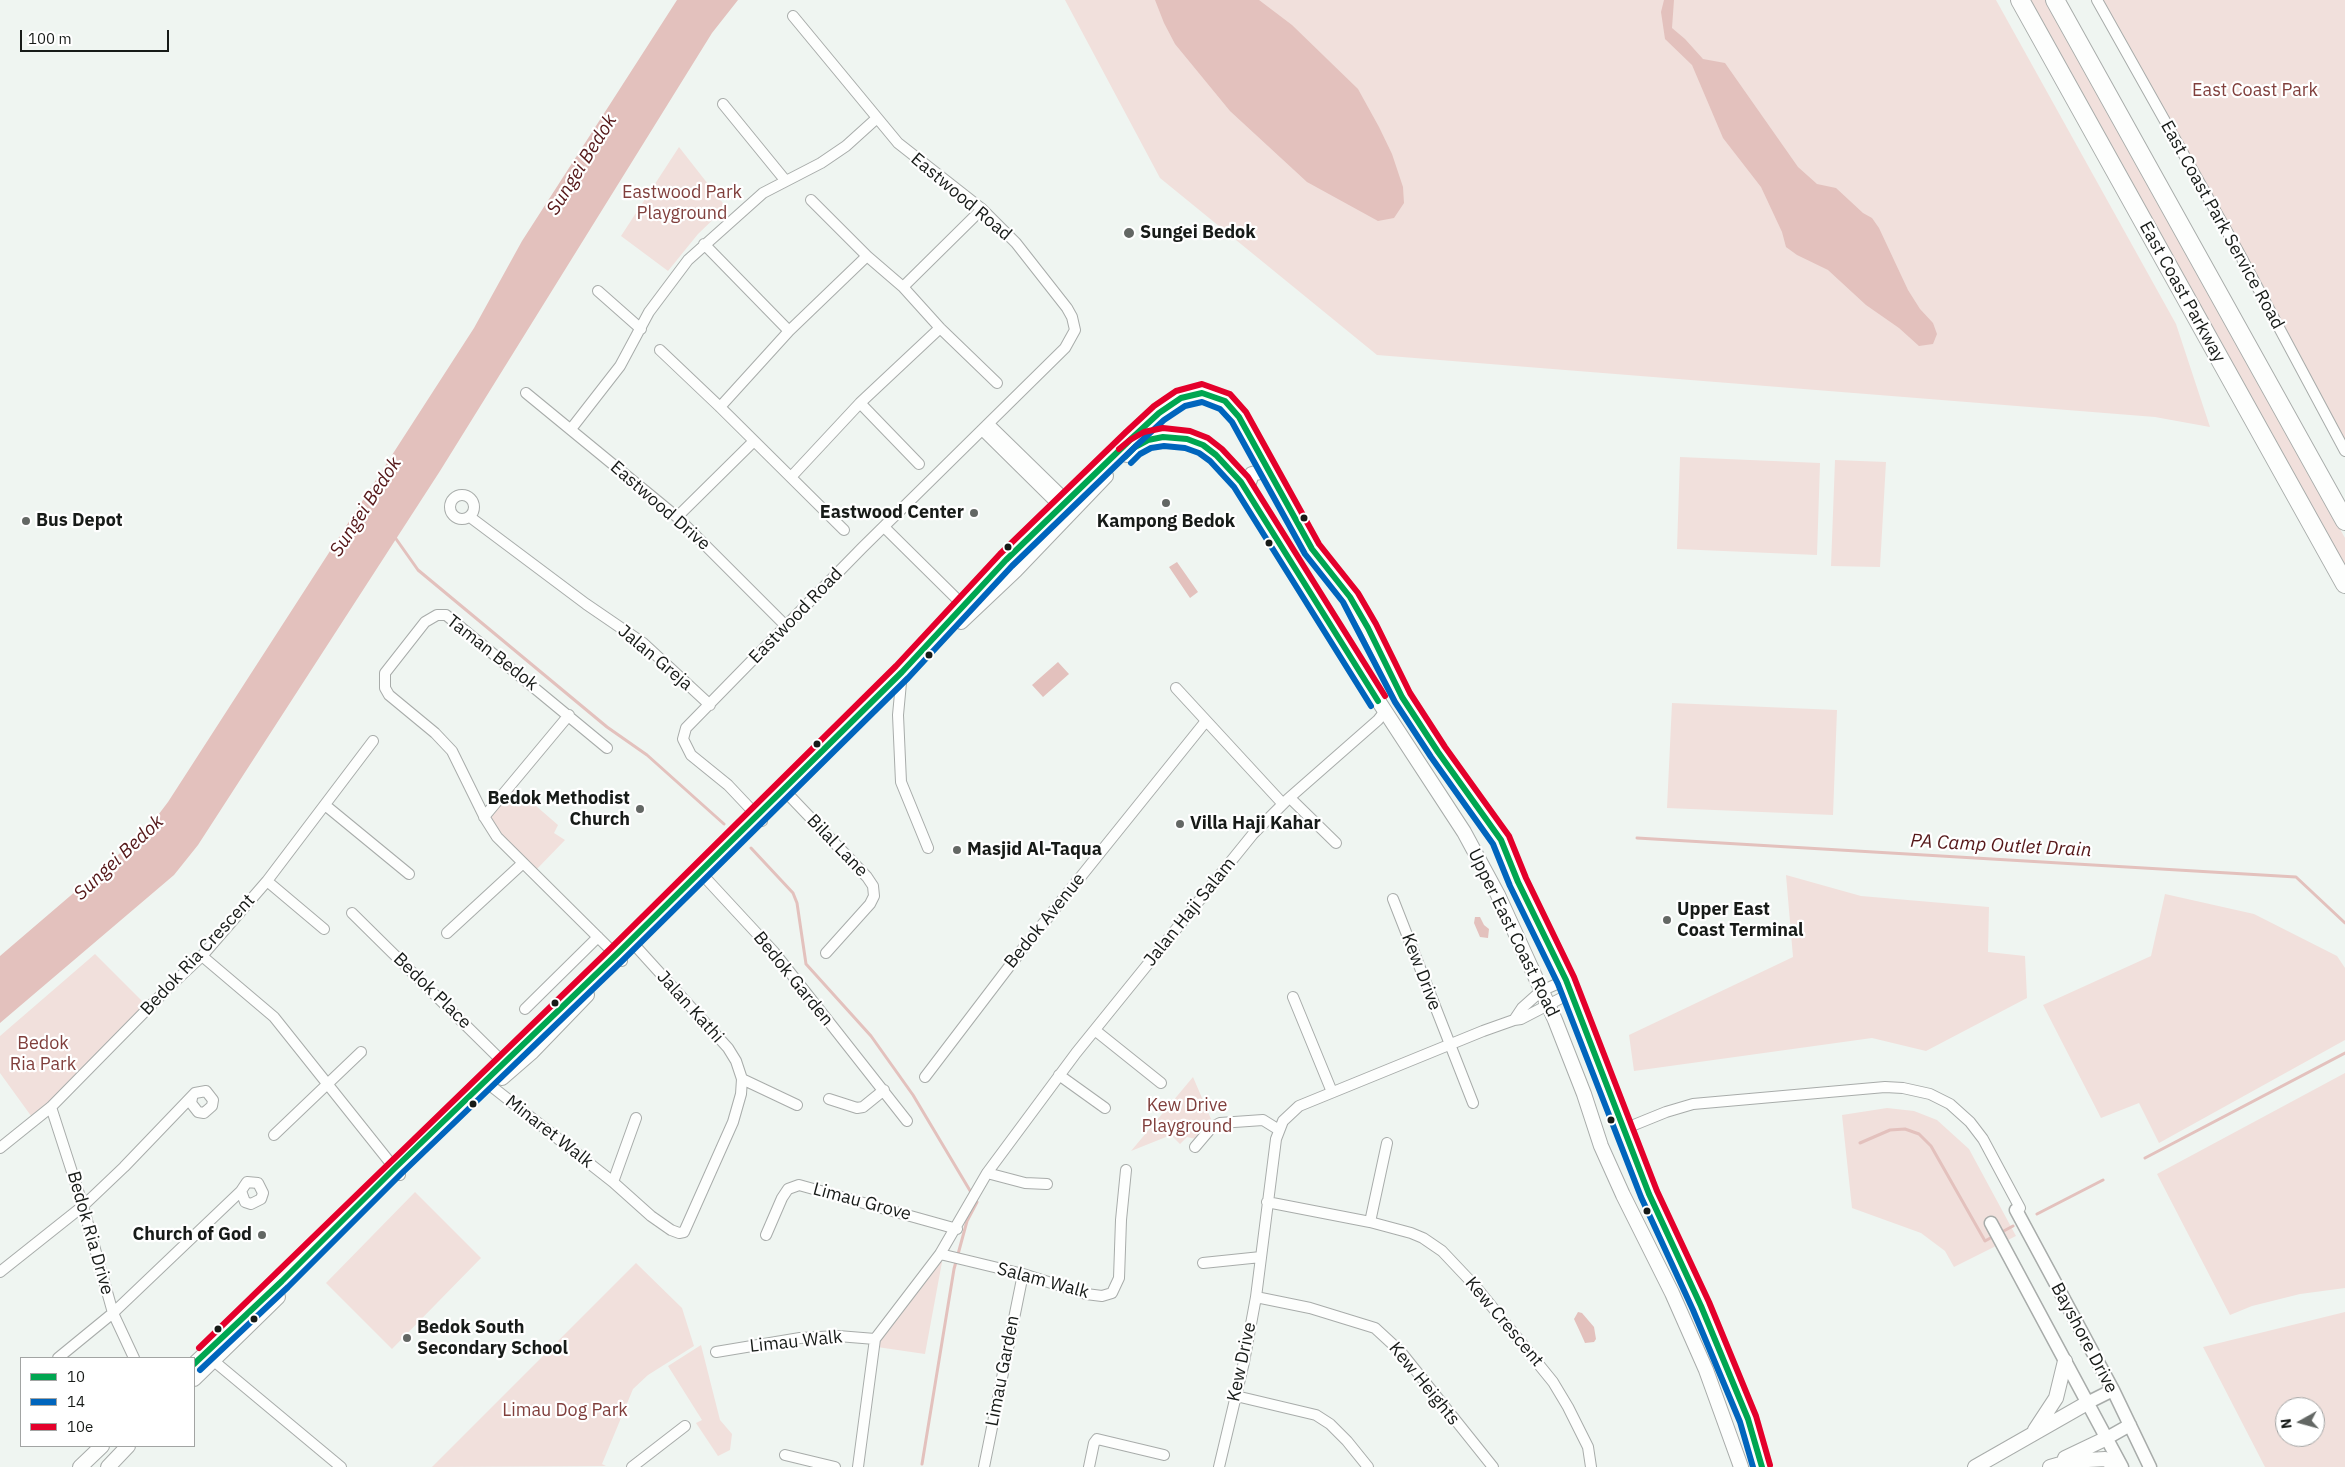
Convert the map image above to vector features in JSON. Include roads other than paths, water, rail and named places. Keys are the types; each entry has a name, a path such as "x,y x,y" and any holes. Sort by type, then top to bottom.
{"highway":[{"name":"East Coast Parkway","path":"2020,0 2345,584"},
{"name":"East Coast Parkway","path":"2055,0 2345,521"}],"main road":[{"name":"Upper East Coast Road","path":"1068,508 1159,413 1181,398 1202,394 1226,401 1233,408 1312,549 1350,596 1402,697 1438,752 1501,840 1518,882 1568,986 1649,1194 1701,1306 1744,1410 1762,1467"},
{"name":"Upper East Coast Road","path":"1068,508 1135,447 1156,438 1174,437 1203,445 1216,455 1246,491 1464,832 1498,895 1573,1066 1604,1153 1623,1196 1672,1293 1706,1370 1741,1467"},
{"path":"1246,491 1252,474 1268,470"},
{"path":"195,1363 208,1356 288,1288 398,1172 508,1066 532,1052 633,943 901,678 967,609 1015,571 1068,508"},
{"path":"195,1376 208,1356"},
{"path":"2032,1434 2056,1398 2065,1361"},
{"path":"1975,1467 2089,1402"},
{"path":"2049,1467 2107,1438"},
{"path":"80,1467 101,1447"},
{"path":"108,1467 127,1447"},
{"path":"2049,1467 2071,1461 2105,1459 2121,1467"}],"street":[{"name":"East Coast Park Service Road","path":"2097,0 2238,251 2345,450"},
{"name":"Eastwood Road","path":"710,705 884,527 1065,348 1075,330 1071,314 1028,256 982,210 909,153 877,118 793,16"},
{"path":"723,104 785,180"},
{"path":"571,429 620,366 663,291 688,260 755,199 785,180 810,169 846,146 877,118"},
{"path":"811,200 867,256 903,287 940,328 997,383"},
{"path":"903,287 982,210"},
{"path":"704,244 789,332"},
{"path":"720,407 789,332 867,256"},
{"path":"598,291 641,329"},
{"path":"791,477 860,403 940,328"},
{"path":"660,350 844,530"},
{"name":"Eastwood Drive","path":"526,393 677,517 786,626"},
{"path":"860,403 919,464"},
{"path":"986,428 1068,508"},
{"path":"677,517 754,441"},
{"name":"Jalan Greja","path":"470,517 643,643 710,705 686,728 683,735 684,744 694,759 728,786 758,818"},
{"path":"884,527 967,609"},
{"name":"Taman Bedok","path":"607,748 450,616 437,615 423,624 385,673 385,688 392,698 435,733 452,751 484,816 497,837 619,958"},
{"path":"901,678 898,715 901,782 928,848"},
{"path":"1176,688 1206,721 1286,801 1336,843"},
{"name":"Jalan Haji Salam","path":"940,1254 957,1229 987,1172 1059,1075 1096,1031 1200,898 1253,834 1286,801 1378,720 1385,710"},
{"path":"484,816 569,715"},
{"name":"Bedok Avenue","path":"924,1077 1021,951 1206,721"},
{"name":"Bedok Ria Crescent","path":"0,1148 51,1107 202,956 267,880 373,741"},
{"name":"Bilal Lane","path":"786,792 867,877 873,886 874,896 868,908 826,953"},
{"path":"325,804 409,874"},
{"path":"447,933 523,863"},
{"name":"Bedok Garden","path":"702,874 774,952 907,1121"},
{"path":"267,880 324,929"},
{"name":"Kew Drive","path":"1393,899 1473,1103"},
{"name":"Bedok Place","path":"352,913 508,1066"},
{"path":"525,1008 598,937"},
{"name":"Jalan Kathi","path":"633,943 728,1048 736,1061 742,1079 742,1094 734,1122 684,1232"},
{"path":"202,956 274,1018 398,1172"},
{"name":"Kew Drive","path":"1514,1020 1522,1008 1541,991 1568,986"},
{"name":"Kew Drive","path":"1219,1467 1236,1396 1256,1297 1267,1202 1279,1130 1292,1111 1332,1092 1450,1044 1520,1019 1548,1006 1568,986"},
{"path":"1293,998 1332,1092"},
{"path":"1096,1031 1161,1083"},
{"path":"274,1135 362,1052"},
{"path":"1059,1075 1105,1108"},
{"path":"742,1079 797,1105"},
{"name":"Minaret Walk","path":"489,1085 613,1182 665,1226 676,1232 684,1232"},
{"path":"1624,1128 1666,1112 1694,1104 1885,1087 1903,1088 1930,1094 1950,1104 1970,1122 1983,1139 2018,1209"},
{"path":"829,1099 857,1108 863,1107 884,1090"},
{"path":"0,1272 84,1206 192,1098"},
{"name":"Bedok Ria Drive","path":"51,1107 84,1206 114,1313 134,1357"},
{"name":"Minaret Walk","path":"613,1182 636,1118"},
{"path":"1195,1147 1212,1127 1220,1122 1263,1120 1279,1130"},
{"path":"1370,1222 1387,1143"},
{"name":"Salam Walk","path":"940,1254 1023,1274 1086,1294 1102,1296 1112,1294 1119,1278 1121,1220 1126,1170"},
{"path":"987,1172 1025,1183 1047,1184"},
{"name":"Limau Grove","path":"766,1235 782,1198 788,1190 799,1185 957,1229"},
{"path":"59,1357 114,1313 241,1191"},
{"name":"Kew Crescent","path":"1267,1202 1370,1222 1424,1238 1442,1251 1464,1274 1538,1362 1561,1394 1588,1447 1591,1467"},
{"name":"Bayshore Drive","path":"2018,1209 2150,1467"},
{"name":"Bayshore Drive","path":"1991,1223 2089,1402 2121,1467"},
{"path":"858,1467 875,1339 940,1254"},
{"path":"1203,1263 1261,1257"},
{"name":"Limau Garden","path":"984,1467 1023,1274"},
{"name":"Kew Heights","path":"1256,1297 1310,1308 1375,1328 1401,1352 1493,1467"},
{"name":"Limau Walk","path":"716,1352 800,1338 838,1336 875,1339"},
{"path":"208,1356 341,1467"},
{"path":"2089,1402 2112,1390"},
{"path":"1236,1396 1316,1415 1330,1424 1347,1441 1368,1467"},
{"path":"2107,1438 2130,1425"},
{"path":"632,1467 685,1426"},
{"path":"1089,1467 1094,1443 1097,1439 1164,1455"},
{"path":"785,1455 830,1467"}],"water":[{"path":"677,0 738,0 712,33 440,471 198,845 174,875 0,1023 0,956 146,831 168,802 474,328 522,241"},
{"path":"1155,0 1259,0 1292,25 1358,89 1379,127 1392,154 1403,187 1404,203 1394,218 1378,221 1307,182 1230,111 1175,44"},
{"path":"1664,0 1674,0 1672,28 1703,59 1725,63 1798,167 1817,184 1836,188 1863,213 1872,218 1879,228 1908,290 1920,309 1933,323 1937,334 1933,344 1919,346 1899,328 1866,305 1828,270 1797,255 1786,247 1782,232 1761,187 1723,138 1692,65 1665,39 1661,12"},
{"path":"1177,562 1198,592 1190,598 1169,567"},
{"path":"1058,662 1069,674 1043,697 1032,685"},
{"path":"1475,917 1480,917 1484,925 1489,929 1488,938 1480,937 1474,923"},
{"path":"1578,1312 1582,1313 1594,1327 1596,1339 1594,1342 1585,1343 1574,1319"}],"waterway":[{"path":"394,536 418,570 607,727 647,755 724,824"},
{"name":"PA Camp Outlet Drain","path":"1637,838 2296,877 2345,923"},
{"path":"751,848 793,893 797,903 806,964 871,1036 913,1095 972,1194"},
{"name":"PA Camp Outlet Drain","path":"2145,1158 2345,1053"},
{"path":"1860,1143 1890,1130 1905,1129 1919,1134 1931,1146 1985,1241 1994,1236"},
{"path":"2037,1214 2103,1180"},
{"path":"922,1464 954,1269 967,1221 977,1202 975,1200"},
{"path":"2000,1233 2013,1226"}],"place":[{"name":"Sungei Bedok","path":"1129,233"},
{"name":"Kampong Bedok","path":"1166,503"},
{"name":"Eastwood Center","path":"974,513"},
{"name":"Bus Depot","path":"26,521"},
{"name":"Bedok Methodist Church","path":"640,809"},
{"name":"Villa Haji Kahar","path":"1180,824"},
{"name":"Masjid Al-Taqua","path":"957,850"},
{"name":"Upper East Coast Terminal","path":"1667,920"},
{"name":"Church of God","path":"262,1235"},
{"name":"Bedok South Secondary School","path":"407,1338"}],"park label":[{"name":"East Coast Park","path":"2255,91"},
{"name":"Eastwood Park Playground","path":"682,203"},
{"name":"Bedok Ria Park","path":"43,1054"},
{"name":"Kew Drive Playground","path":"1187,1116"},
{"name":"Limau Dog Park","path":"565,1411"}]}
